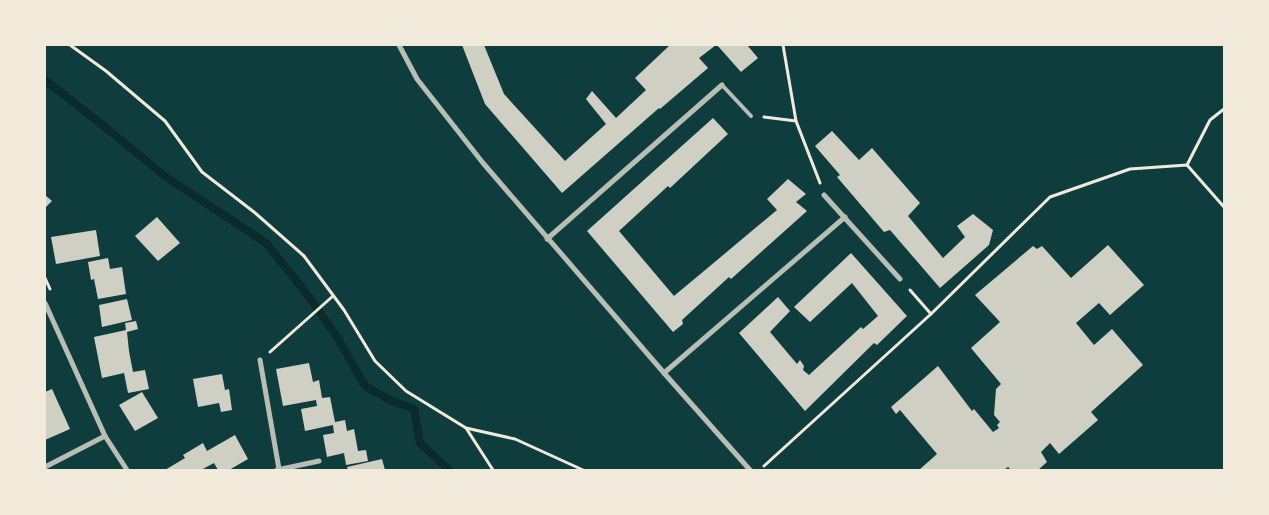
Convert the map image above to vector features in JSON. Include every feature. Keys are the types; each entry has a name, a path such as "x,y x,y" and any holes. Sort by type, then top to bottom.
{"street":[{"path":"399,45 417,79 483,163 547,239 750,470"},
{"path":"547,239 722,85"},
{"path":"824,195 900,279"},
{"path":"664,373 845,217"},
{"path":"45,303 105,436 127,470"},
{"path":"260,360 278,470 319,461"},
{"path":"45,466 105,436"}],"lane":[{"path":"722,85 751,116"}],"path":[{"path":"70,45 106,71 164,121 202,172 254,212 304,256 344,310 375,361 406,391 466,428 515,439 583,470"},
{"path":"783,45 796,121 824,195"},
{"path":"1187,165 1210,120 1224,109"},
{"path":"751,116 796,121"},
{"path":"1187,165 1224,206"},
{"path":"760,470 931,314 1050,197 1130,169 1187,165"},
{"path":"900,279 931,314"},
{"path":"260,360 313,316 333,296"},
{"path":"466,428 493,470"}],"building":[{"path":"462,45 484,45 504,94 565,161 606,124 586,99 592,91 616,118 646,90 635,78 670,45 716,45 699,58 708,68 562,193 485,104"},
{"path":"717,45 747,45 758,58 741,72"},
{"path":"713,118 728,134 670,188 668,186 619,231 674,296 777,210 767,199 788,179 806,194 796,202 807,211 731,279 729,277 682,320 683,324 673,332 587,231"},
{"path":"832,131 859,160 872,148 920,203 908,216 943,258 965,237 957,226 973,214 993,230 989,245 940,288 890,230 884,232 837,177 840,175 815,146"},
{"path":"45,195 52,201 45,208"},
{"path":"157,217 180,243 158,261 135,236"},
{"path":"96,230 100,256 56,264 51,237"},
{"path":"1108,245 1144,285 1110,315 1099,303 1076,323 1094,345 1112,329 1143,365 1091,412 1098,420 1059,454 1050,443 1041,452 1047,462 1038,470 1011,470 1008,467 1004,470 919,470 937,454 900,410 896,414 891,407 938,366 972,411 974,409 993,432 999,428 997,425 1000,422 994,415 996,389 1001,384 971,348 1000,322 975,295 1033,246 1037,249 1042,246 1071,278"},
{"path":"851,253 907,316 877,345 874,343 805,411 739,333 778,297 790,311 770,332 797,364 800,360 804,366 803,370 809,375 861,327 863,329 878,316 852,283 810,322 794,307"},
{"path":"108,258 110,269 122,267 126,294 98,299 94,279 91,280 88,262"},
{"path":"127,299 132,320 102,327 99,305"},
{"path":"136,321 138,329 127,332 133,372 145,370 149,389 128,393 124,373 102,378 94,337 126,330 125,323"},
{"path":"309,363 313,382 319,380 322,398 330,397 335,422 345,420 347,431 354,429 358,451 366,450 368,461 346,465 344,453 327,457 323,435 334,433 333,425 305,431 301,409 317,406 316,400 283,406 276,369"},
{"path":"222,374 225,390 229,389 232,410 221,412 219,403 198,407 193,379"},
{"path":"52,389 70,429 45,440 45,392"},
{"path":"142,392 158,418 135,431 119,405"},
{"path":"235,435 248,459 229,470 218,470 214,463 201,470 165,470 185,458 183,455 203,443 207,451"},
{"path":"382,459 385,470 348,470 347,467"}],"waterway":[{"path":"45,80 166,177 266,243 306,293 337,337 365,386 390,400 414,409 420,443 449,470"}]}
